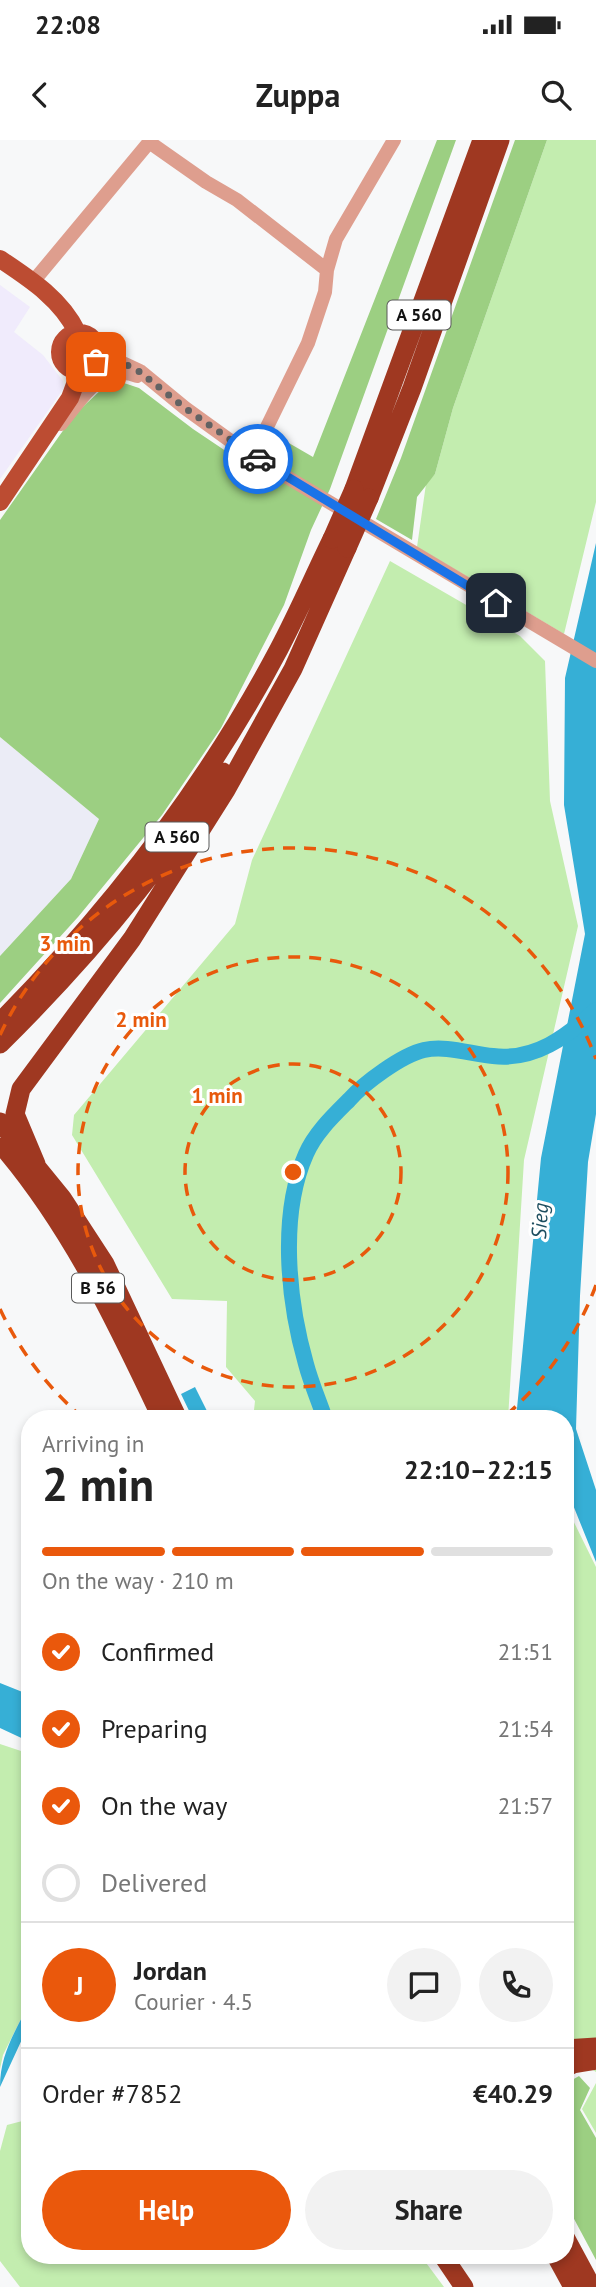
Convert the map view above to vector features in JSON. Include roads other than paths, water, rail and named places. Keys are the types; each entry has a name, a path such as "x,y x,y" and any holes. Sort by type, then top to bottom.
{"highway":[{"name":"A 560","path":"362,493 482,140"},
{"name":"A 560","path":"0,1023 100,914 176,814 262,679 339,544 412,388 500,140"},
{"name":"A 560","path":"0,1044 104,931 217,782 321,606 339,544"},
{"path":"27,1165 15,1114 21,1089 106,975 203,828 274,706 321,606"},
{"path":"0,1097 28,1077"},
{"name":"B 56","path":"0,1122 100,1292 158,1410"},
{"name":"B 56","path":"0,1143 27,1165 75,1216 105,1264 174,1410"},
{"path":"0,1153 27,1165"},
{"path":"574,2049 596,2048"},
{"path":"574,2064 596,2060"},
{"path":"574,2254 592,2287"},
{"path":"448,2264 464,2287"},
{"path":"457,2264 472,2287"},
{"path":"560,2264 573,2287"}],"main road":[{"path":"0,259 56,301 68,314 77,332"},
{"path":"77,332 83,332 94,339 99,350 98,356 91,367 74,370 64,364 60,353 62,341 77,332"},
{"path":"0,502 70,398 79,371"}],"street":[{"path":"32,282 150,141 206,182 237,200 327,270"},
{"path":"250,455 264,433 308,343 325,292 327,270 336,239 390,141"},
{"path":"98,356 125,364 140,372 250,455 596,661"},
{"path":"39,446 50,439 84,396 107,375 123,372 154,383"}],"water":[{"name":"Sieg","path":"596,543 596,1114 588,1162 576,1429 596,1490 596,1562 574,1507 574,1410 517,1410 541,1158 585,934 564,805 565,678"},
{"path":"195,1387 206,1410 189,1410 181,1394"},
{"path":"0,1683 21,1691 21,1738 0,1728"},
{"path":"21,2018 21,2042 0,2087 3,2063"}],"waterway":[{"path":"322,1410 300,1339 289,1258 292,1204 306,1154 314,1139 364,1086 415,1053 441,1049 493,1056 523,1055 561,1038 596,1010"}]}
